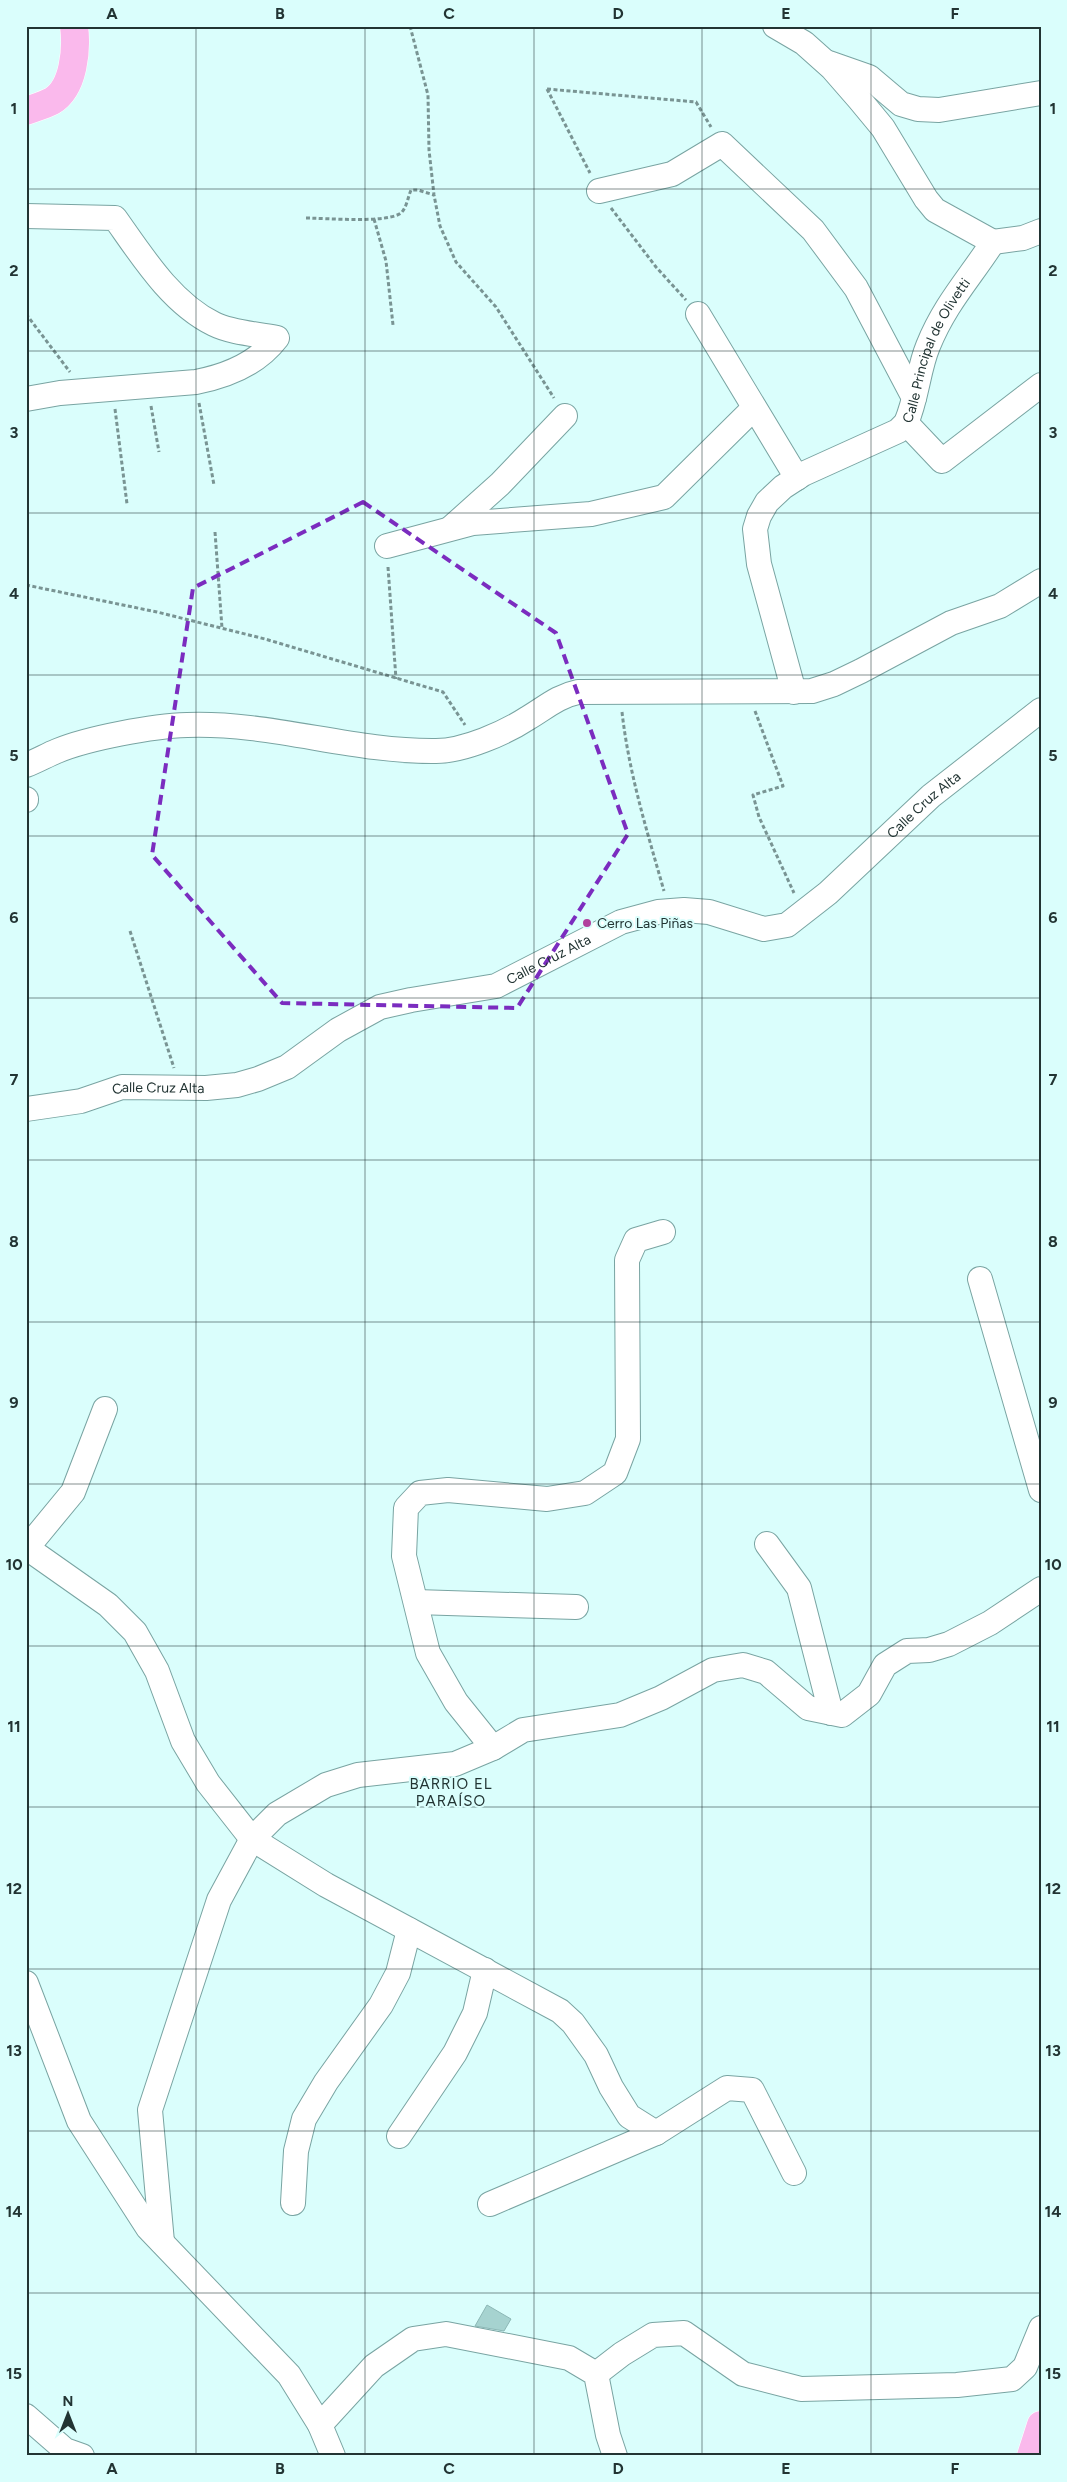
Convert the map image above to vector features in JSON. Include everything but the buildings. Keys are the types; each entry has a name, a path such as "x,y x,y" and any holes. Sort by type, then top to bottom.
{"main road":[{"path":"26,111 53,100 72,72 75,56 74,26"},
{"path":"1031,2456 1041,2425"}],"street":[{"path":"775,26 804,43 825,61 883,128 926,199 935,210 993,242 1023,238 1041,231"},
{"path":"825,61 869,77 901,104 918,109 939,110 1041,93"},
{"path":"599,191 672,174 722,144 813,230 856,288 914,398"},
{"path":"26,216 115,218 155,273 193,309 214,324 277,338 261,357 216,378 196,382 112,388 26,398"},
{"name":"Calle Principal de Olivetti","path":"794,692 759,564 755,528 759,516 767,502 783,487 798,478 898,431 906,423 927,348 936,329 950,301 993,242"},
{"path":"698,314 798,478"},
{"path":"906,423 942,461 1041,385"},
{"path":"387,546 473,523 591,514 664,497 754,408"},
{"path":"449,530 500,484 565,416"},
{"path":"26,765 58,750 160,726 189,725 254,728 356,746 438,751 462,747 476,742 527,719 565,694 578,692 812,691 834,684 951,623 1000,606 1041,581"},
{"name":"Calle Cruz Alta","path":"26,1109 81,1101 122,1087 237,1085 258,1079 287,1067 338,1030 380,1007 496,986 621,922 669,911 709,912 764,930 788,924 828,893 931,796 1041,710"},
{"path":"493,1748 456,1702 428,1653 404,1556 406,1508 420,1493 448,1490 547,1499 585,1493 615,1474 628,1439 627,1260 636,1240 663,1232"},
{"path":"980,1279 1041,1490"},
{"path":"105,1409 73,1492 27,1548 108,1604 135,1632 157,1672 182,1741 208,1783 252,1839 326,1885 560,2011 573,2023 596,2054 611,2087 629,2116 656,2133"},
{"path":"767,1544 799,1588 831,1713"},
{"path":"162,2242 150,2110 219,1900 252,1839 277,1814 326,1785 358,1775 455,1764 493,1748 522,1730 620,1715 661,1698 713,1670 743,1665 766,1672 808,1708 842,1715 869,1694 885,1665 907,1651 929,1650 949,1644 990,1623 1041,1589"},
{"path":"416,1602 576,1607"},
{"path":"293,2202 296,2151 304,2119 326,2082 381,2004 398,1973 410,1930"},
{"path":"399,2136 455,2053 475,2013 484,1970"},
{"path":"26,1983 79,2122 148,2228 289,2375 320,2425 333,2456"},
{"path":"490,2204 656,2133 727,2088 752,2090 794,2173"},
{"path":"596,2374 622,2354 654,2335 684,2333 743,2374 801,2390 918,2387 984,2382 1012,2379 1025,2367 1041,2328"},
{"path":"320,2425 374,2366 412,2339 446,2334 569,2358 596,2374 608,2435 615,2456"},
{"path":"26,2416 65,2450 82,2456"}],"path":[{"path":"410,26 428,95 434,196 440,226 456,262 496,307 565,416"},
{"path":"546,89 696,102 722,144"},
{"path":"306,218 374,219 394,217 402,212 411,190 418,190 434,196"},
{"path":"374,219 386,261 393,325"},
{"path":"26,314 84,391"},
{"path":"196,382 214,485"},
{"path":"147,386 159,452"},
{"path":"112,388 127,504"},
{"path":"215,532 222,628"},
{"path":"387,546 396,679"},
{"path":"26,585 128,605 222,628 443,692 476,742"},
{"path":"619,692 626,752 669,911"},
{"path":"748,692 784,786 753,795 759,817 803,912"},
{"path":"130,931 181,1087"}],"highlighted area":[{"path":"363,502 556,633 628,834 517,1008 282,1003 152,855 193,588"}],"place":[{"name":"Cerro Las Piñas","path":"587,923"}],"district":[{"name":"BARRIO EL PARAÍSO","path":"451,1792"}]}
